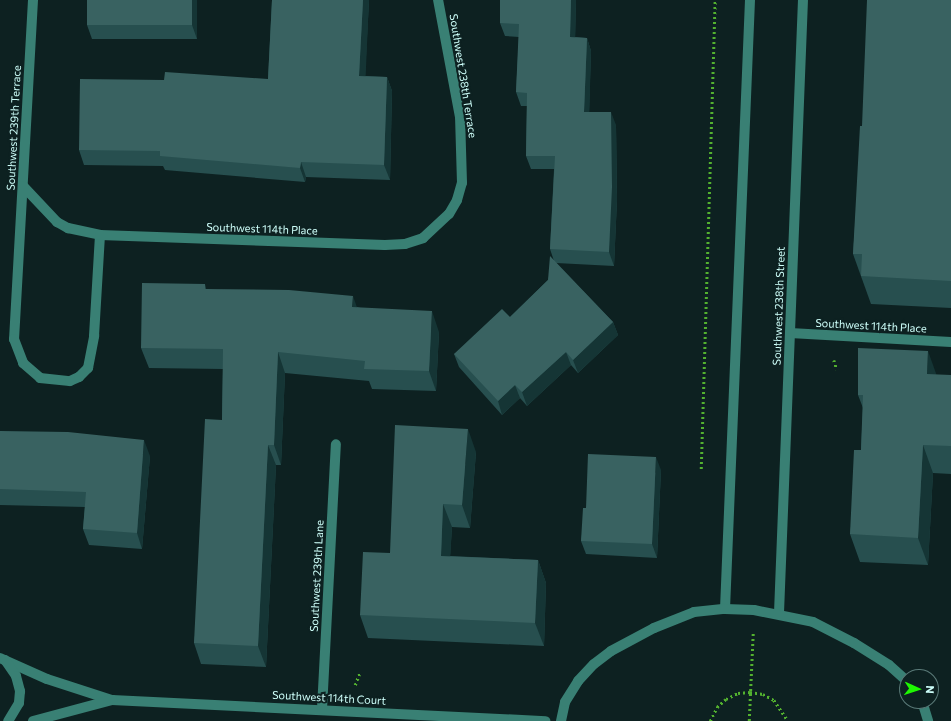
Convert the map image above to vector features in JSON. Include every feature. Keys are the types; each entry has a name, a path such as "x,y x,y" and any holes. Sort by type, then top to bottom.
{"street":[{"name":"Southwest 239th Terrace","path":"33,0 14,339 17,352 31,372 40,378 70,381 79,377 88,368 94,336 100,235"},
{"name":"Southwest 238th Terrace","path":"423,238 449,214 458,200 462,183 460,117 438,0"},
{"path":"724,609 750,0"},
{"name":"Southwest 238th Street","path":"779,613 803,0"},
{"name":"Southwest 114th Place","path":"23,186 57,222 73,229 100,235 385,245 405,244 423,238"},
{"name":"Southwest 114th Place","path":"790,333 951,342"},
{"name":"Southwest 239th Lane","path":"322,709 336,444"},
{"path":"561,721 566,702 578,681 594,664 611,651 654,628 694,612 724,609 779,613 813,622 854,643 889,665 899,674"},
{"path":"2,659 16,676 20,691 19,702 8,721"},
{"name":"Southwest 114th Court","path":"2,659 47,679 112,700 545,721"},
{"name":"Southwest 114th Court","path":"33,721 112,700"},
{"path":"924,709 928,721"}],"path":[{"path":"701,469 715,0"},
{"path":"834,360 837,370"},
{"path":"749,721 753,627"},
{"path":"355,685 360,672"},
{"path":"710,721 717,707 726,699 738,693 750,692 763,694 774,700 788,721"}],"building":[{"path":"87,0 192,0 192,25 87,25"},
{"path":"272,0 363,0 359,76 387,77 384,165 301,162 300,168 160,156 160,151 79,150 80,79 164,80 165,72 268,79"},
{"path":"500,0 571,0 570,37 587,38 584,112 611,112 612,187 609,252 550,249 555,156 526,156 527,93 516,92 519,24 500,23"},
{"path":"867,0 951,0 951,281 861,276 862,254 853,254 860,126 862,126"},
{"path":"550,256 613,322 573,360 566,352 522,392 515,385 498,401 454,354 502,309 510,317 548,280"},
{"path":"142,283 205,284 205,289 289,290 353,296 352,307 432,311 429,371 364,369 365,361 278,352 274,445 268,445 258,646 194,643 205,419 222,420 223,349 141,348"},
{"path":"858,348 928,351 927,374 951,375 951,446 923,445 918,538 850,534 854,450 861,450 863,395 858,395"},
{"path":"395,425 468,429 462,505 443,504 441,556 538,560 535,623 360,615 363,552 390,553"},
{"path":"0,431 68,432 144,440 137,533 83,529 86,492 0,489"},
{"path":"588,454 656,457 652,544 581,541 583,508 586,508"}]}
